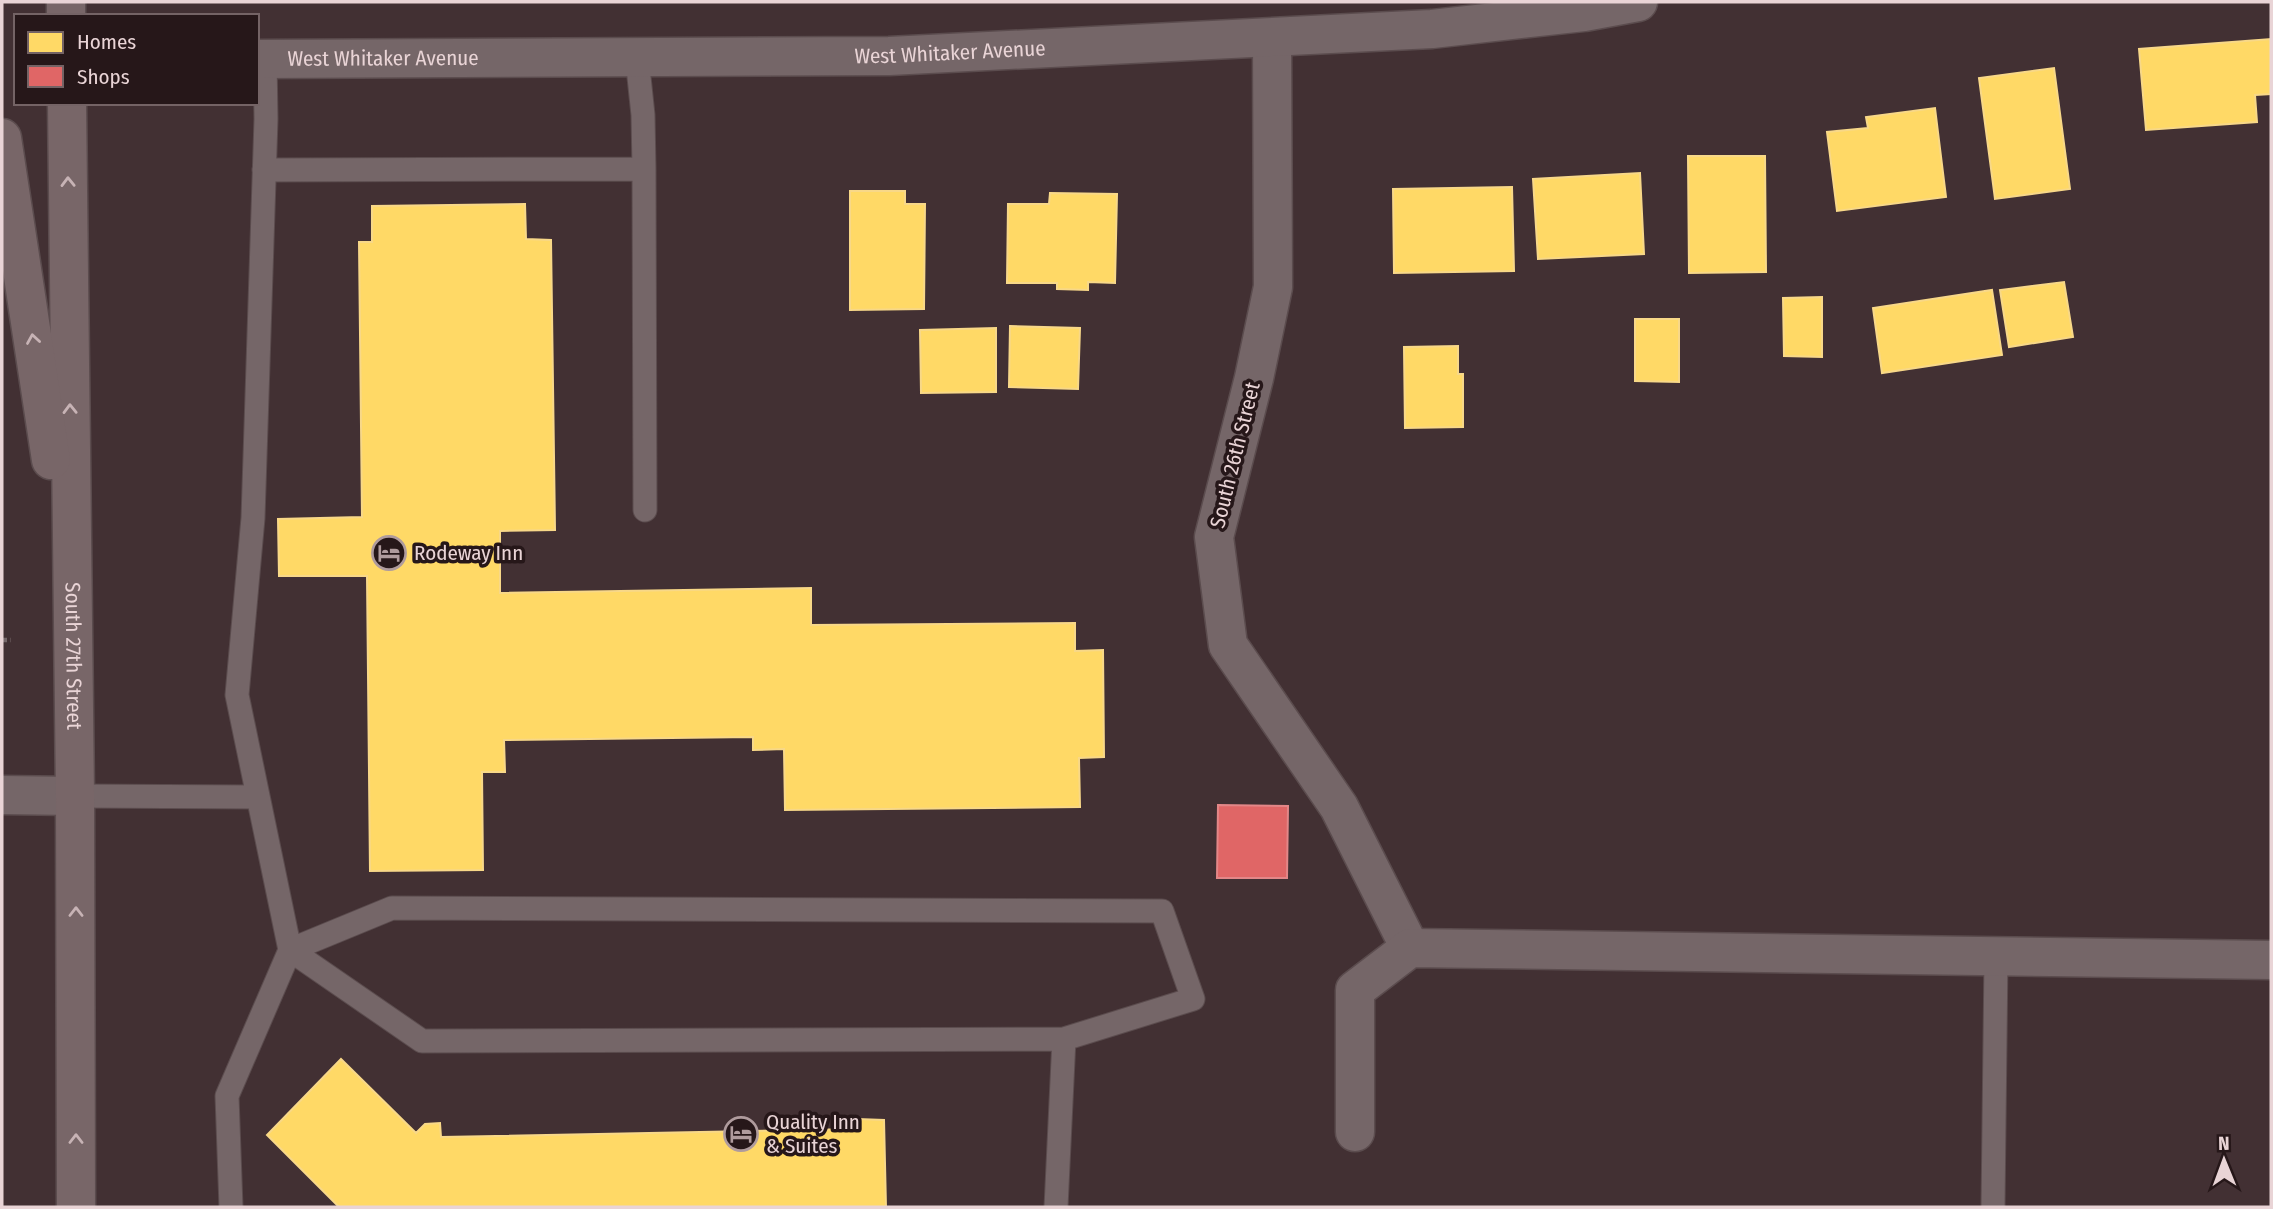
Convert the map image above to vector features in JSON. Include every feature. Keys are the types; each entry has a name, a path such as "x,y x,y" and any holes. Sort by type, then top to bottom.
{"main road":[{"name":"South 27th Street","path":"67,105 75,796 76,1207"},
{"path":"2,138 73,600"}],"street":[{"name":"West Whitaker Avenue","path":"261,59 889,56 1432,29 1584,12 1638,2"},
{"name":"South 26th Street","path":"1272,38 1273,287 1254,378 1214,537 1228,645 1339,807 1410,948"},
{"path":"2,795 75,796"},
{"path":"1355,1132 1355,990 1410,948 2271,960"}],"lane":[{"path":"637,58 643,115 644,169 645,510"},
{"path":"231,1207 227,1096 289,950 237,695 253,518 264,170 261,59"},
{"path":"264,170 644,169"},
{"path":"75,796 258,797"},
{"path":"392,908 1162,911 1193,999 1064,1039 422,1041 289,950 392,908"},
{"path":"1993,1207 1996,957"},
{"path":"1056,1207 1064,1039"}],"path":[{"path":"2,640 11,640"}],"building: Homes":[{"path":"2271,39 2271,94 2255,95 2257,122 2146,130 2139,49"},
{"path":"2054,68 2070,189 1995,199 1979,78"},
{"path":"1935,108 1946,197 1837,211 1827,132 1868,128 1866,117"},
{"path":"1688,156 1765,156 1766,272 1689,273"},
{"path":"1640,173 1644,254 1538,259 1533,179"},
{"path":"1512,187 1514,271 1394,273 1393,189"},
{"path":"850,191 905,191 905,204 925,204 924,309 850,310"},
{"path":"1050,193 1117,194 1115,283 1088,282 1088,290 1057,289 1057,283 1007,283 1008,204 1049,204"},
{"name":"Rodeway Inn","path":"525,204 526,239 551,240 555,530 500,531 500,593 811,588 811,625 1075,623 1075,651 1103,650 1104,757 1079,758 1080,807 785,810 784,749 753,750 753,737 504,740 505,772 482,772 483,870 370,871 367,576 279,576 278,519 362,517 359,242 372,242 372,206"},
{"path":"2064,282 2073,337 2009,347 2000,290"},
{"path":"1992,290 2002,355 1882,373 1873,308"},
{"path":"1822,297 1822,357 1784,356 1783,298"},
{"path":"1635,319 1679,319 1679,382 1635,381"},
{"path":"1010,326 1080,328 1078,389 1009,387"},
{"path":"996,328 996,392 921,393 920,330"},
{"path":"1458,346 1458,374 1463,374 1463,427 1405,428 1404,347"},
{"name":"Quality Inn & Suites","path":"341,1059 416,1133 425,1124 440,1123 441,1137 857,1129 858,1119 884,1120 886,1207 339,1207 267,1135"}],"building: Shops":[{"path":"1218,805 1288,806 1287,878 1217,878"}],"place":[{"name":"Rodeway Inn","path":"389,553"},
{"name":"Quality Inn & Suites","path":"741,1134"}]}
